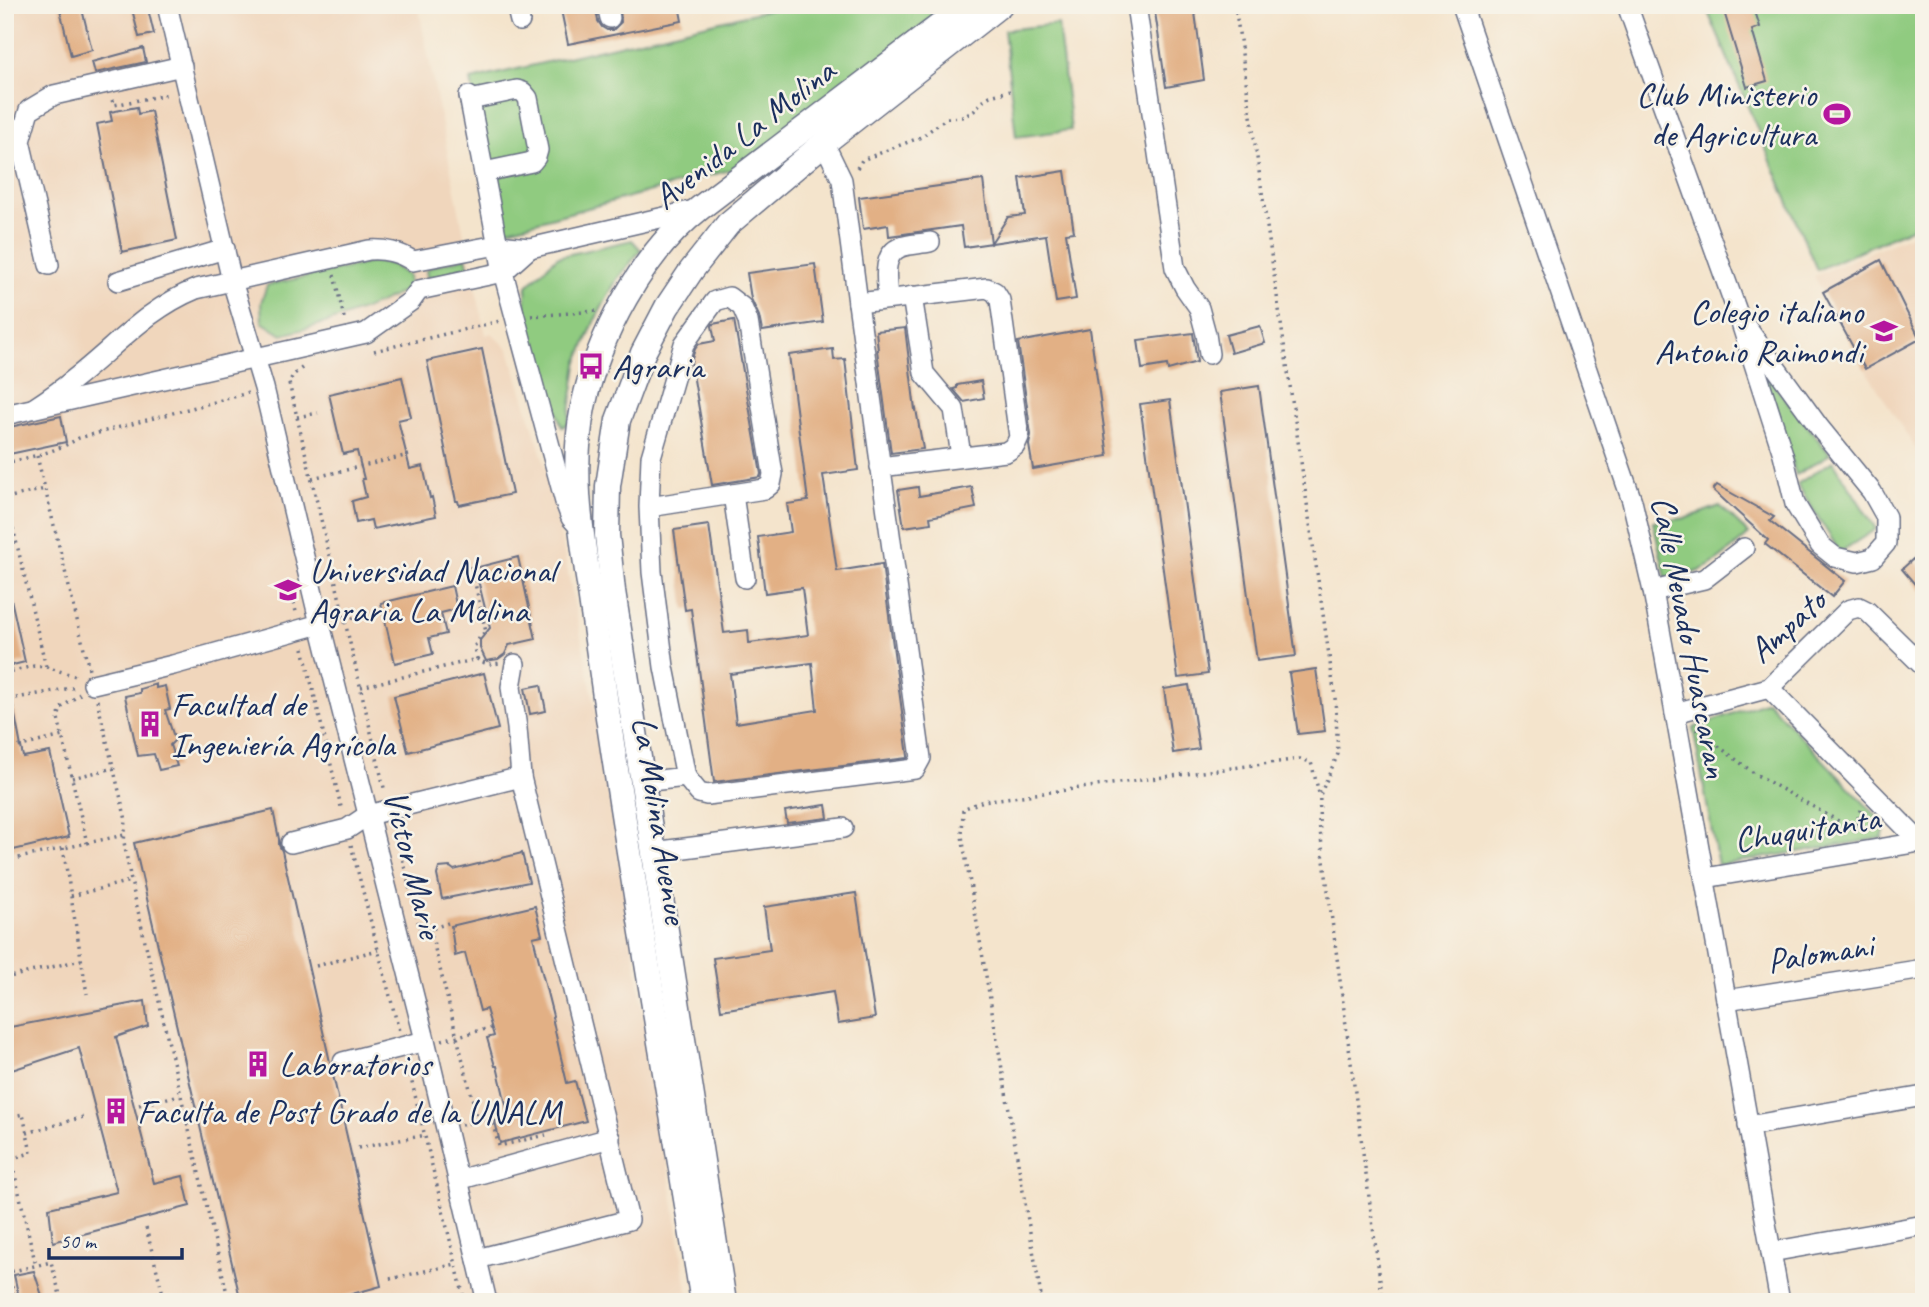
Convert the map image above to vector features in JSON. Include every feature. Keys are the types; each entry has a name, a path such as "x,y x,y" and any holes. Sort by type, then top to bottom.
{"main road":[{"name":"Avenida La Molina","path":"620,309 653,256 672,233 700,208 967,5"},
{"name":"Avenida La Molina","path":"607,535 608,486 618,420 643,353 667,307 691,271 728,224 824,143 1000,5"},
{"path":"700,208 714,212 728,224"},
{"name":"La Molina Avenue","path":"620,309 601,350 583,408 577,466 580,528 620,800 703,1302"},
{"path":"580,528 593,534 607,535"},
{"name":"La Molina Avenue","path":"607,535 642,782 724,1302"}],"street":[{"name":"Víctor Marie","path":"167,5 232,281 257,358 487,1302"},
{"path":"1136,5 1175,268 1199,309 1209,354"},
{"name":"Calle Nevado Huascaran","path":"1462,5 1632,501 1653,592 1780,1302"},
{"path":"1627,5 1739,317 1783,454 1795,504 1819,545 1835,557 1857,562 1873,558 1886,543 1885,517 1872,492 1819,427 1739,317"},
{"path":"48,265 20,141 29,110 54,95 182,66"},
{"path":"484,172 531,162 536,157 538,150 528,98 523,92 517,90 470,98 497,244 503,272 565,502 571,518 580,528"},
{"path":"649,507 765,489 771,484 773,474 748,321 741,307 729,297 715,301 684,344 651,457 649,507 652,572 664,667 686,777 699,793 707,795 915,769 922,758 842,181 824,143"},
{"path":"413,261 497,244 530,248 700,208"},
{"path":"888,299 889,255 899,247 930,242"},
{"path":"419,290 503,272 530,248"},
{"path":"118,281 225,249"},
{"path":"5,415 366,333 411,301 419,290 420,275 413,261 399,253 369,250 196,289 174,298 144,318 74,379 34,408"},
{"path":"858,303 987,288 995,292 1000,300 1019,437 1015,446 1006,452 880,467"},
{"path":"912,296 924,373 954,409 961,456"},
{"path":"733,494 745,578"},
{"path":"1653,592 1704,579 1744,548"},
{"name":"Ampato","path":"1675,713 1769,688 1847,610 1858,607 1867,611 1924,667"},
{"path":"93,684 320,624"},
{"path":"477,1258 629,1220 521,777 508,663"},
{"path":"1769,688 1922,844"},
{"path":"291,842 347,829 368,815 521,777"},
{"path":"642,782 686,777"},
{"path":"653,852 843,828"},
{"name":"Chuquitanta","path":"1705,878 1922,844"},
{"name":"Palomani","path":"1726,1000 1924,969"},
{"path":"343,1062 425,1042"},
{"path":"1748,1126 1924,1096"},
{"path":"458,1180 610,1138"},
{"path":"1771,1252 1924,1225"}],"path":[{"path":"1236,5 1335,697 1338,754 1320,795"},
{"path":"108,83 114,105 171,94"},
{"path":"842,181 857,179 857,166 862,160 921,137 947,118 962,117 974,111 990,96 1010,91"},
{"path":"330,259 348,337"},
{"path":"366,353 516,318 620,309"},
{"path":"302,368 289,383 387,799"},
{"path":"5,463 37,456 79,438 256,391"},
{"path":"297,417 318,413"},
{"path":"311,478 409,455"},
{"path":"37,456 126,820 124,849 229,1302"},
{"path":"45,489 5,497 46,667"},
{"path":"471,566 486,632 474,647 477,659 492,665 508,663"},
{"path":"345,620 365,615"},
{"path":"303,648 465,1302"},
{"path":"360,687 477,659"},
{"path":"5,673 33,666 46,667 93,684"},
{"path":"16,698 93,684"},
{"path":"87,843 58,713 93,684"},
{"path":"1675,713 1755,774 1856,831"},
{"path":"5,750 62,736"},
{"path":"1042,1302 962,836 963,809 983,801 1300,759 1311,762 1320,795 1319,823 1383,1302"},
{"path":"72,778 114,768"},
{"path":"1851,854 1866,786"},
{"path":"393,821 421,933 448,923"},
{"path":"5,861 124,835"},
{"path":"63,848 87,994"},
{"path":"71,896 131,881"},
{"path":"430,929 478,1121"},
{"path":"316,966 378,950"},
{"path":"5,978 81,960"},
{"path":"425,1042 494,1027"},
{"path":"139,1105 180,1095"},
{"path":"5,1118 23,1114 31,1153 5,1160"},
{"path":"459,1126 500,1115"},
{"path":"27,1133 87,1116"},
{"path":"491,1117 499,1146"},
{"path":"358,1148 435,1132"},
{"path":"11,1158 36,1266"},
{"path":"146,1228 165,1302"},
{"path":"390,1279 477,1258"},
{"path":"16,1302 7,1273 51,1262 62,1302"}],"shaded area":[{"name":"Universidad Nacional Agraria La Molina","path":"5,5 418,5 486,335 492,333 509,350 549,478 594,702 689,1302 5,1302"},
{"name":"Colegio italiano Antonio Raimondi","path":"1924,229 1924,462 1865,369 1814,276"}],"green space":[{"path":"795,5 949,5 741,167 498,232 471,80"},
{"name":"Club Ministerio de Agricultura","path":"1705,5 1924,5 1924,222 1817,270"},
{"path":"1058,24 1071,130 1016,137 1004,30"},
{"path":"632,240 641,250 617,279 594,322 577,364 568,424 562,427 524,319 527,286 557,257"},
{"path":"466,257 469,269 434,278 427,277 426,270"},
{"path":"374,262 391,264 408,276 409,288 347,316 282,335 262,322 261,303 267,285"},
{"path":"1762,370 1830,454 1796,475"},
{"path":"1833,461 1876,529 1840,552 1797,484"},
{"path":"1720,506 1749,534 1702,570 1666,578 1653,522 1687,518"},
{"path":"1767,701 1886,826 1882,838 1718,865 1693,728"}],"building":[{"path":"59,5 81,5 92,50 71,56"},
{"path":"131,5 147,5 154,34 139,37"},
{"path":"560,5 595,5 598,21 607,30 613,30 621,22 620,5 679,5 682,21 568,44"},
{"path":"1194,5 1204,80 1166,87 1155,12"},
{"path":"1722,5 1753,5 1760,27 1752,30 1767,81 1747,87"},
{"path":"143,48 146,62 95,73 92,62"},
{"path":"137,107 138,114 151,111 177,240 122,252 97,124 112,121 110,112"},
{"path":"1065,171 1074,232 1066,233 1076,299 1056,302 1046,235 964,247 961,226 889,236 888,225 863,229 859,197 983,180 991,243 1008,217 1025,215 1020,178"},
{"path":"1881,260 1920,339 1865,369 1823,292"},
{"path":"815,264 823,322 762,331 751,299 747,273"},
{"path":"734,320 761,474 760,477 712,485 691,362 699,344 715,341 713,324"},
{"path":"1260,326 1265,343 1231,353 1226,335"},
{"path":"905,328 915,410 923,449 891,453 876,331"},
{"path":"1090,329 1108,456 1033,469 1018,342"},
{"path":"1193,333 1197,362 1168,370 1167,365 1142,369 1138,340"},
{"path":"482,349 512,494 459,505 427,361"},
{"path":"833,349 834,360 845,359 858,470 823,475 837,571 882,564 908,756 714,782 691,609 685,610 674,530 709,525 724,633 748,630 749,643 808,635 802,588 765,593 758,537 791,532 787,504 808,501 789,355","holes":["812,663 817,710 736,723 730,674"]},
{"path":"402,377 411,417 398,420 410,469 423,466 436,516 373,529 371,520 356,523 352,501 366,497 364,479 357,451 343,454 329,394"},
{"path":"981,381 984,398 964,402 953,389 957,388 957,385"},
{"path":"1259,386 1296,656 1257,661 1220,392"},
{"path":"1170,400 1208,674 1178,678 1140,404"},
{"path":"61,416 66,442 5,455 5,428"},
{"path":"1717,485 1774,517 1770,521 1845,581 1832,597 1765,544 1768,540 1713,490"},
{"path":"918,487 919,496 972,487 976,508 930,517 931,523 904,527 898,490"},
{"path":"518,557 536,639 509,645 505,654 498,659 486,661 480,648 480,640 490,628 475,568"},
{"path":"1913,559 1924,572 1924,595 1902,569"},
{"path":"452,586 457,609 441,613 446,634 429,638 433,654 395,663 381,603"},
{"path":"5,599 11,599 25,662 5,667"},
{"path":"1316,669 1325,731 1298,734 1289,673"},
{"path":"484,673 498,729 408,752 394,696"},
{"name":"Facultad de Ingeniería Agrícola","path":"156,684 156,688 165,686 170,709 165,710 175,740 170,745 177,766 159,770 154,754 138,756 125,696 140,693 140,689"},
{"path":"541,685 546,711 530,714 525,688"},
{"path":"1189,685 1199,749 1173,753 1164,689"},
{"path":"12,700 23,757 50,752 69,837 5,852 5,701"},
{"path":"826,805 828,818 787,823 785,811"},
{"name":"Laboratorios","path":"273,810 381,1286 323,1302 241,1302 134,843"},
{"path":"522,853 529,882 442,899 437,875 439,868 450,867 454,870"},
{"path":"856,893 875,1018 838,1024 833,992 721,1010 713,958 770,950 764,907"},
{"path":"535,906 542,935 533,937 567,1083 575,1081 586,1121 500,1143 495,1121 509,1117 497,1066 487,1038 494,1036 486,1009 480,1011 465,953 455,956 451,926"},
{"path":"145,1001 148,1026 116,1037 154,1183 183,1176 190,1206 53,1242 49,1208 117,1192 79,1048 12,1070 5,1028"},
{"path":"34,1271 44,1302 20,1302 14,1275"}],"place":[{"name":"Club Ministerio de Agricultura","path":"1837,114"},
{"name":"Colegio italiano Antonio Raimondi","path":"1884,331"},
{"name":"Agraria","path":"591,366"},
{"name":"Universidad Nacional Agraria La Molina","path":"288,590"},
{"name":"Facultad de Ingeniería Agrícola","path":"150,724"},
{"name":"Laboratorios","path":"258,1064"},
{"name":"Faculta de Post Grado de la UNALM","path":"116,1111"}]}
